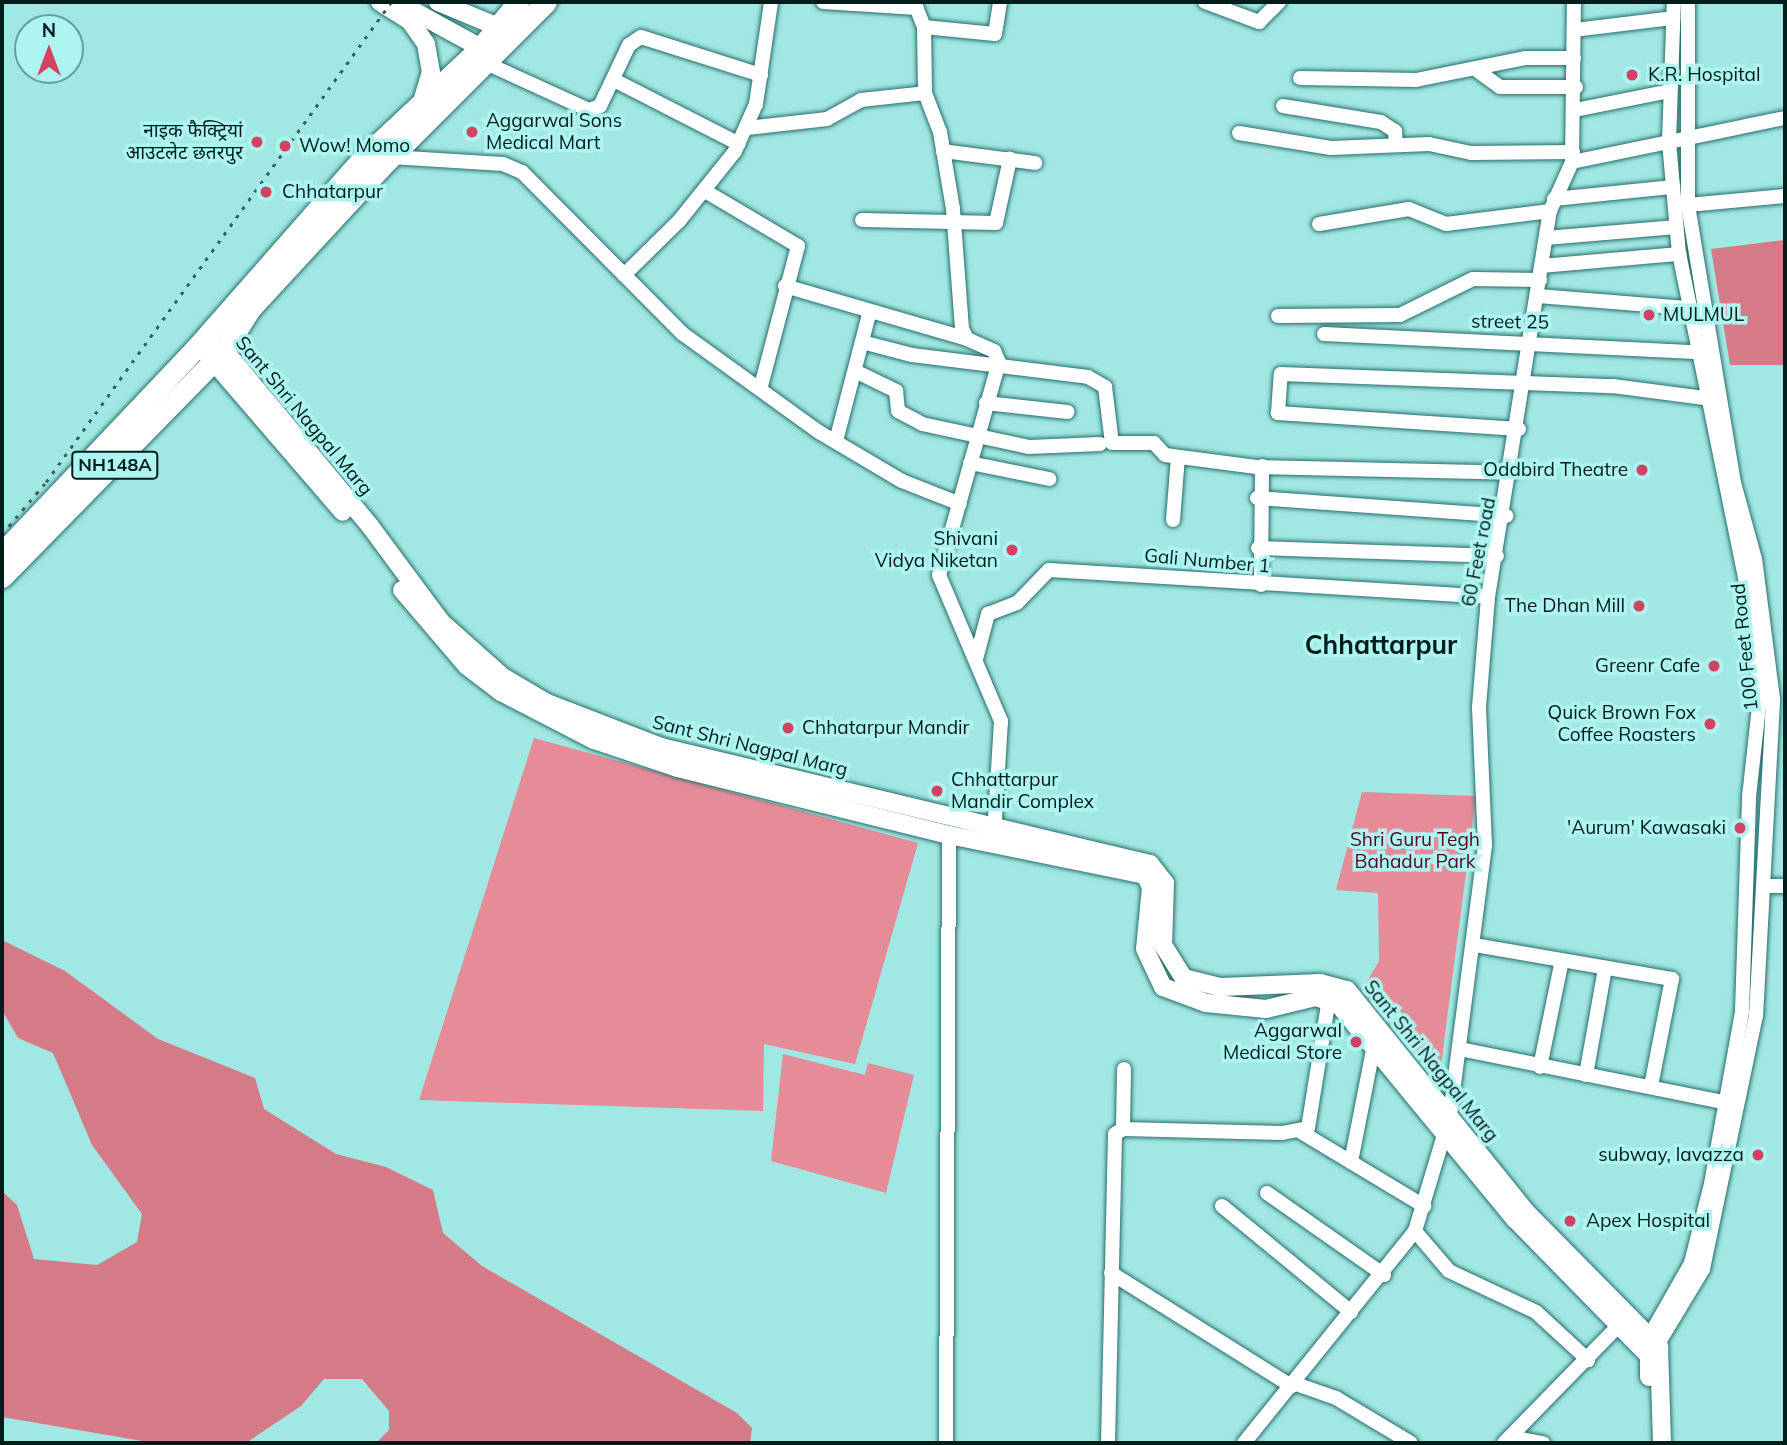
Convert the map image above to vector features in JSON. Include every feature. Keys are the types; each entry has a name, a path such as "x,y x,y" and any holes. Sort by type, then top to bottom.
{"highway":[{"name":"NH148A","path":"508,31 517,2"},
{"name":"NH148A","path":"2,577 217,357 250,309 489,56 508,31 546,2"},
{"name":"NH148A","path":"202,340 423,99 489,56"},
{"path":"3,553 202,340"}],"main road":[{"path":"380,2 410,21 426,44 431,72 423,99"},
{"path":"397,2 489,56"},
{"path":"438,2 508,31"},
{"path":"458,10 477,2"},
{"name":"Sant Shri Nagpal Marg","path":"202,340 441,622 503,677 599,728 728,771 949,835 994,835 1150,864 1164,883 1163,945 1184,978 1250,989 1335,984 1447,1123 1515,1219 1619,1325 1650,1347"},
{"name":"Sant Shri Nagpal Marg","path":"728,771 994,835 1145,875 1151,887 1146,949 1163,987 1177,996 1266,1009 1329,999 1447,1123 1650,1347"},
{"path":"1650,1347 1650,1443"},
{"path":"1650,1347 1662,1443"}],"street":[{"path":"624,275 705,191 739,144 747,128 761,75 771,2"},
{"path":"822,2 916,5 924,27 925,93 943,150 954,221 967,339"},
{"path":"924,27 995,34 1000,2"},
{"path":"1205,2 1259,22 1279,2"},
{"name":"60 Feet road","path":"1244,1443 1384,1275 1415,1231 1447,1123 1475,945 1485,845 1479,707 1488,597 1506,516 1529,341 1552,205 1572,157 1576,87 1574,2"},
{"name":"100 Feet Road","path":"1650,1347 1690,1297 1711,1245 1756,1016 1773,699 1703,316 1677,141 1670,91 1674,2"},
{"name":"100 Feet Road","path":"1650,1347 1691,1263 1723,1102 1749,932 1749,797 1760,698 1758,647 1741,531 1704,398 1679,254 1673,187 1688,2"},
{"path":"1574,30 1673,18"},
{"path":"489,56 589,110 600,106 629,45 640,37 761,75"},
{"path":"1300,78 1373,83 1478,71 1525,58 1574,58"},
{"path":"1478,71 1500,87 1576,87"},
{"path":"614,80 739,144"},
{"path":"1574,110 1670,91"},
{"path":"747,128 827,119 861,100 925,93"},
{"path":"1283,106 1381,122 1395,131 1396,145"},
{"path":"1239,133 1331,148 1396,145 1572,157 1677,141 1785,118"},
{"path":"943,150 1035,163"},
{"path":"391,157 503,164 522,172 683,334 761,386 836,442 902,481 960,504"},
{"path":"862,220 996,223 1010,159"},
{"path":"1319,223 1409,209 1446,225 1552,205 1673,187"},
{"path":"705,191 796,240 761,386"},
{"path":"1688,205 1785,196"},
{"path":"1546,238 1677,227"},
{"path":"1278,316 1399,315 1473,279 1541,273 1679,254"},
{"path":"785,286 869,314 967,339 994,351 998,367 976,436 939,581 976,659 1003,732 994,835"},
{"path":"1538,296 1687,308"},
{"path":"836,442 869,314"},
{"name":"street 25","path":"1324,334 1529,341 1695,352"},
{"path":"862,342 998,367 1088,377 1105,387 1112,443 1154,443 1165,455 1262,466 1513,473"},
{"path":"855,371 896,391 898,411 912,420 1030,447 1100,444"},
{"path":"1519,429 1278,412 1281,374 1622,387 1704,398"},
{"path":"986,403 1068,412"},
{"path":"1173,520 1178,457"},
{"path":"970,463 1049,479"},
{"path":"1261,585 1257,498 1262,466"},
{"path":"1257,498 1506,516"},
{"path":"1258,548 1497,556"},
{"name":"Gali Number 1","path":"976,659 988,614 1021,600 1042,571 1488,597"},
{"path":"946,1443 949,835"},
{"path":"1763,886 1785,886"},
{"path":"1475,945 1672,979 1651,1086"},
{"path":"1540,1067 1562,960"},
{"path":"1586,1075 1605,968"},
{"path":"1301,1132 1311,1124 1318,1041 1329,999"},
{"path":"1351,1162 1374,1045"},
{"path":"1460,1049 1723,1102"},
{"path":"1111,1442 1113,1139 1123,1129 1124,1069"},
{"path":"1123,1129 1301,1132 1424,1206"},
{"path":"1267,1193 1384,1275"},
{"path":"1222,1206 1351,1312"},
{"path":"1415,1231 1449,1271 1535,1312 1588,1360"},
{"path":"1111,1273 1292,1384 1336,1398 1410,1443"},
{"path":"1507,1441 1619,1325"},
{"path":"1507,1441 1543,1443"}],"green space":[{"path":"534,738 918,843 855,1064 764,1044 763,1111 419,1100"},
{"name":"Shri Guru Tegh Bahadur Park","path":"1362,792 1476,796 1441,1065 1427,1063 1362,990 1379,961 1378,893 1336,890"},
{"path":"783,1054 865,1075 868,1063 914,1075 886,1193 771,1161"}],"shaded area":[{"path":"1785,240 1785,365 1730,365 1711,249"},
{"path":"2,940 65,971 158,1039 255,1078 264,1109 336,1154 386,1167 433,1190 443,1233 482,1266 737,1413 752,1428 750,1443 376,1443 389,1430 389,1411 362,1379 324,1379 301,1406 246,1443 154,1443 2,1417 2,1191 17,1205 34,1259 97,1265 137,1242 142,1214 92,1145 53,1053 18,1038 2,1010"}],"railway":[{"path":"2,534 46,482 391,2"}],"place":[{"name":"K.R. Hospital","path":"1632,75"},
{"name":"Aggarwal Sons Medical Mart","path":"472,132"},
{"name":"नाइक फैक्ट्रियां आउटलेट छतरपुर","path":"257,142"},
{"name":"Wow! Momo","path":"285,146"},
{"name":"Chhatarpur","path":"266,192"},
{"name":"MULMUL","path":"1649,315"},
{"name":"Oddbird Theatre","path":"1642,470"},
{"name":"Shivani Vidya Niketan","path":"1012,550"},
{"name":"The Dhan Mill","path":"1639,606"},
{"name":"Greenr Cafe","path":"1714,666"},
{"name":"Quick Brown Fox Coffee Roasters","path":"1710,724"},
{"name":"Chhatarpur Mandir","path":"788,728"},
{"name":"Chhattarpur Mandir Complex","path":"937,791"},
{"name":"'Aurum' Kawasaki","path":"1740,828"},
{"name":"Aggarwal Medical Store","path":"1356,1042"},
{"name":"subway, lavazza","path":"1758,1155"},
{"name":"Apex Hospital","path":"1570,1221"}],"district":[{"name":"Chhattarpur","path":"1381,645"}]}
